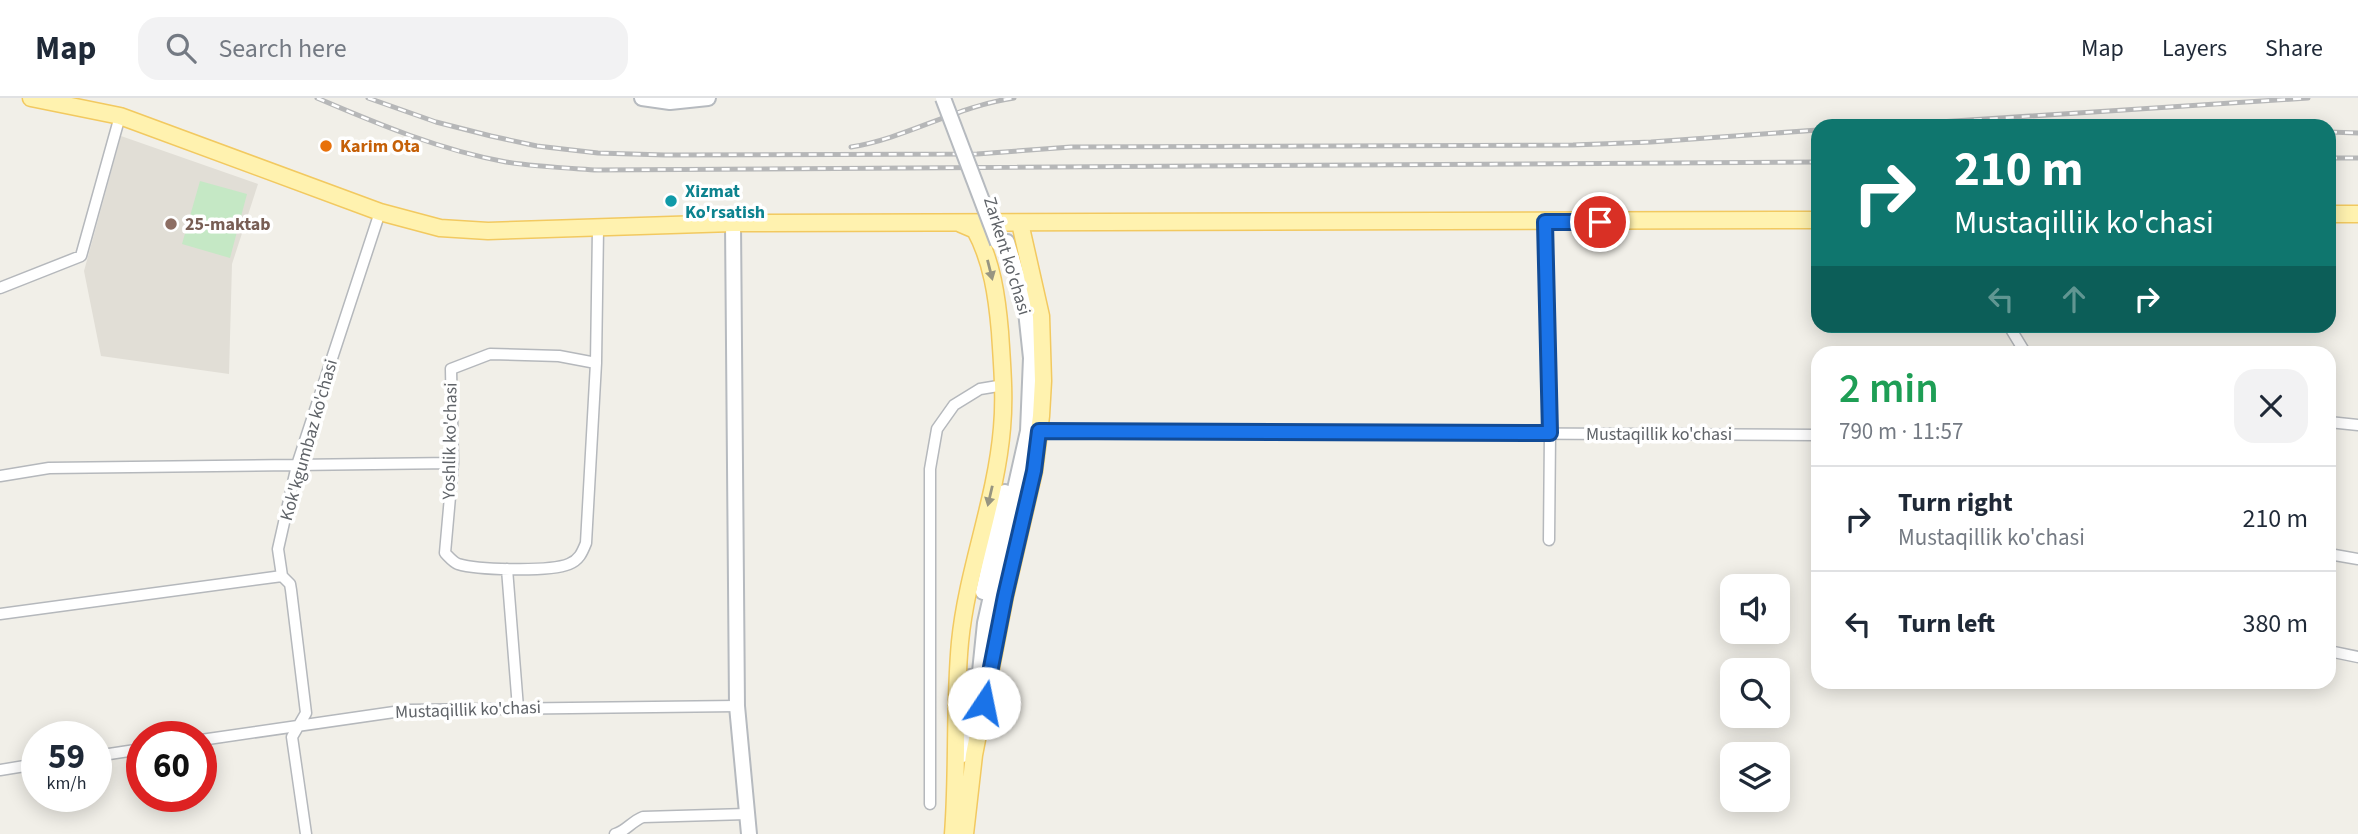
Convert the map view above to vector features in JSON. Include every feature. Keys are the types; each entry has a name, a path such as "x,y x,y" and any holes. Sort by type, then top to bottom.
{"main road":[{"path":"31,98 120,116 380,212 419,224 460,230 598,229 733,223 1811,219"},
{"path":"642,98 670,102 708,98"},
{"name":"Zarkent ko'chasi","path":"943,98 1025,302 1031,358 1028,431 985,623 965,834"},
{"name":"Zarkent ko'chasi","path":"952,98 1002,243 1016,303 1022,359 1019,431 975,624 954,834"},
{"path":"2336,214 2358,214"},
{"path":"733,223 737,706 749,834"},
{"path":"952,223 975,230 983,244 998,303 1004,385 1002,429 992,487 970,579 960,642 954,834"},
{"path":"965,834 974,755 1005,596 1034,471 1044,381 1041,316 1020,223"}],"street":[{"path":"0,288 81,256 120,116"},
{"name":"Kok'kgumbaz ko'chasi","path":"306,834 292,737 306,713 290,584 282,576 278,550 297,466 380,212"},
{"path":"1545,222 1550,433 1549,540"},
{"name":"Yoshlik ko'chasi","path":"596,363 559,356 490,354 451,369 453,463 445,553 456,563 507,569 561,566 572,563 582,555 587,531 596,363 598,229"},
{"path":"930,804 930,469 937,429 954,405 966,396 980,389 1004,385"},
{"path":"2336,423 2358,425"},
{"name":"Mustaqillik ko'chasi","path":"1039,431 1811,435"},
{"path":"0,476 49,468 453,463"},
{"path":"2336,555 2358,559"},
{"path":"507,569 518,708"},
{"path":"0,614 282,576"},
{"path":"2336,652 2358,657"},
{"name":"Mustaqillik ko'chasi","path":"217,738 408,710 737,706"},
{"path":"0,770 21,767"},
{"path":"618,834 643,817 747,814"}],"shaded area":[{"name":"25-maktab","path":"121,136 258,184 232,264 229,374 101,356 84,271"}],"green space":[{"path":"200,181 247,194 230,258 182,244"}],"railway":[{"path":"317,98 457,151 506,162 598,170 1811,162"},
{"path":"368,98 436,122 537,146 598,153 665,155 977,154 1071,147 1573,145 1811,131"},
{"path":"851,147 892,137 972,108 1014,98"},
{"path":"1986,119 2308,98"},
{"path":"2336,132 2358,133"},
{"path":"2336,158 2358,158"}],"place":[{"name":"Karim Ota","path":"326,146"},
{"name":"Xizmat Ko'rsatish","path":"671,201"},
{"name":"25-maktab","path":"171,224"}],"route":[{"path":"984,703 1021,521 1034,471 1039,431 1550,433 1545,222 1600,222"}]}
